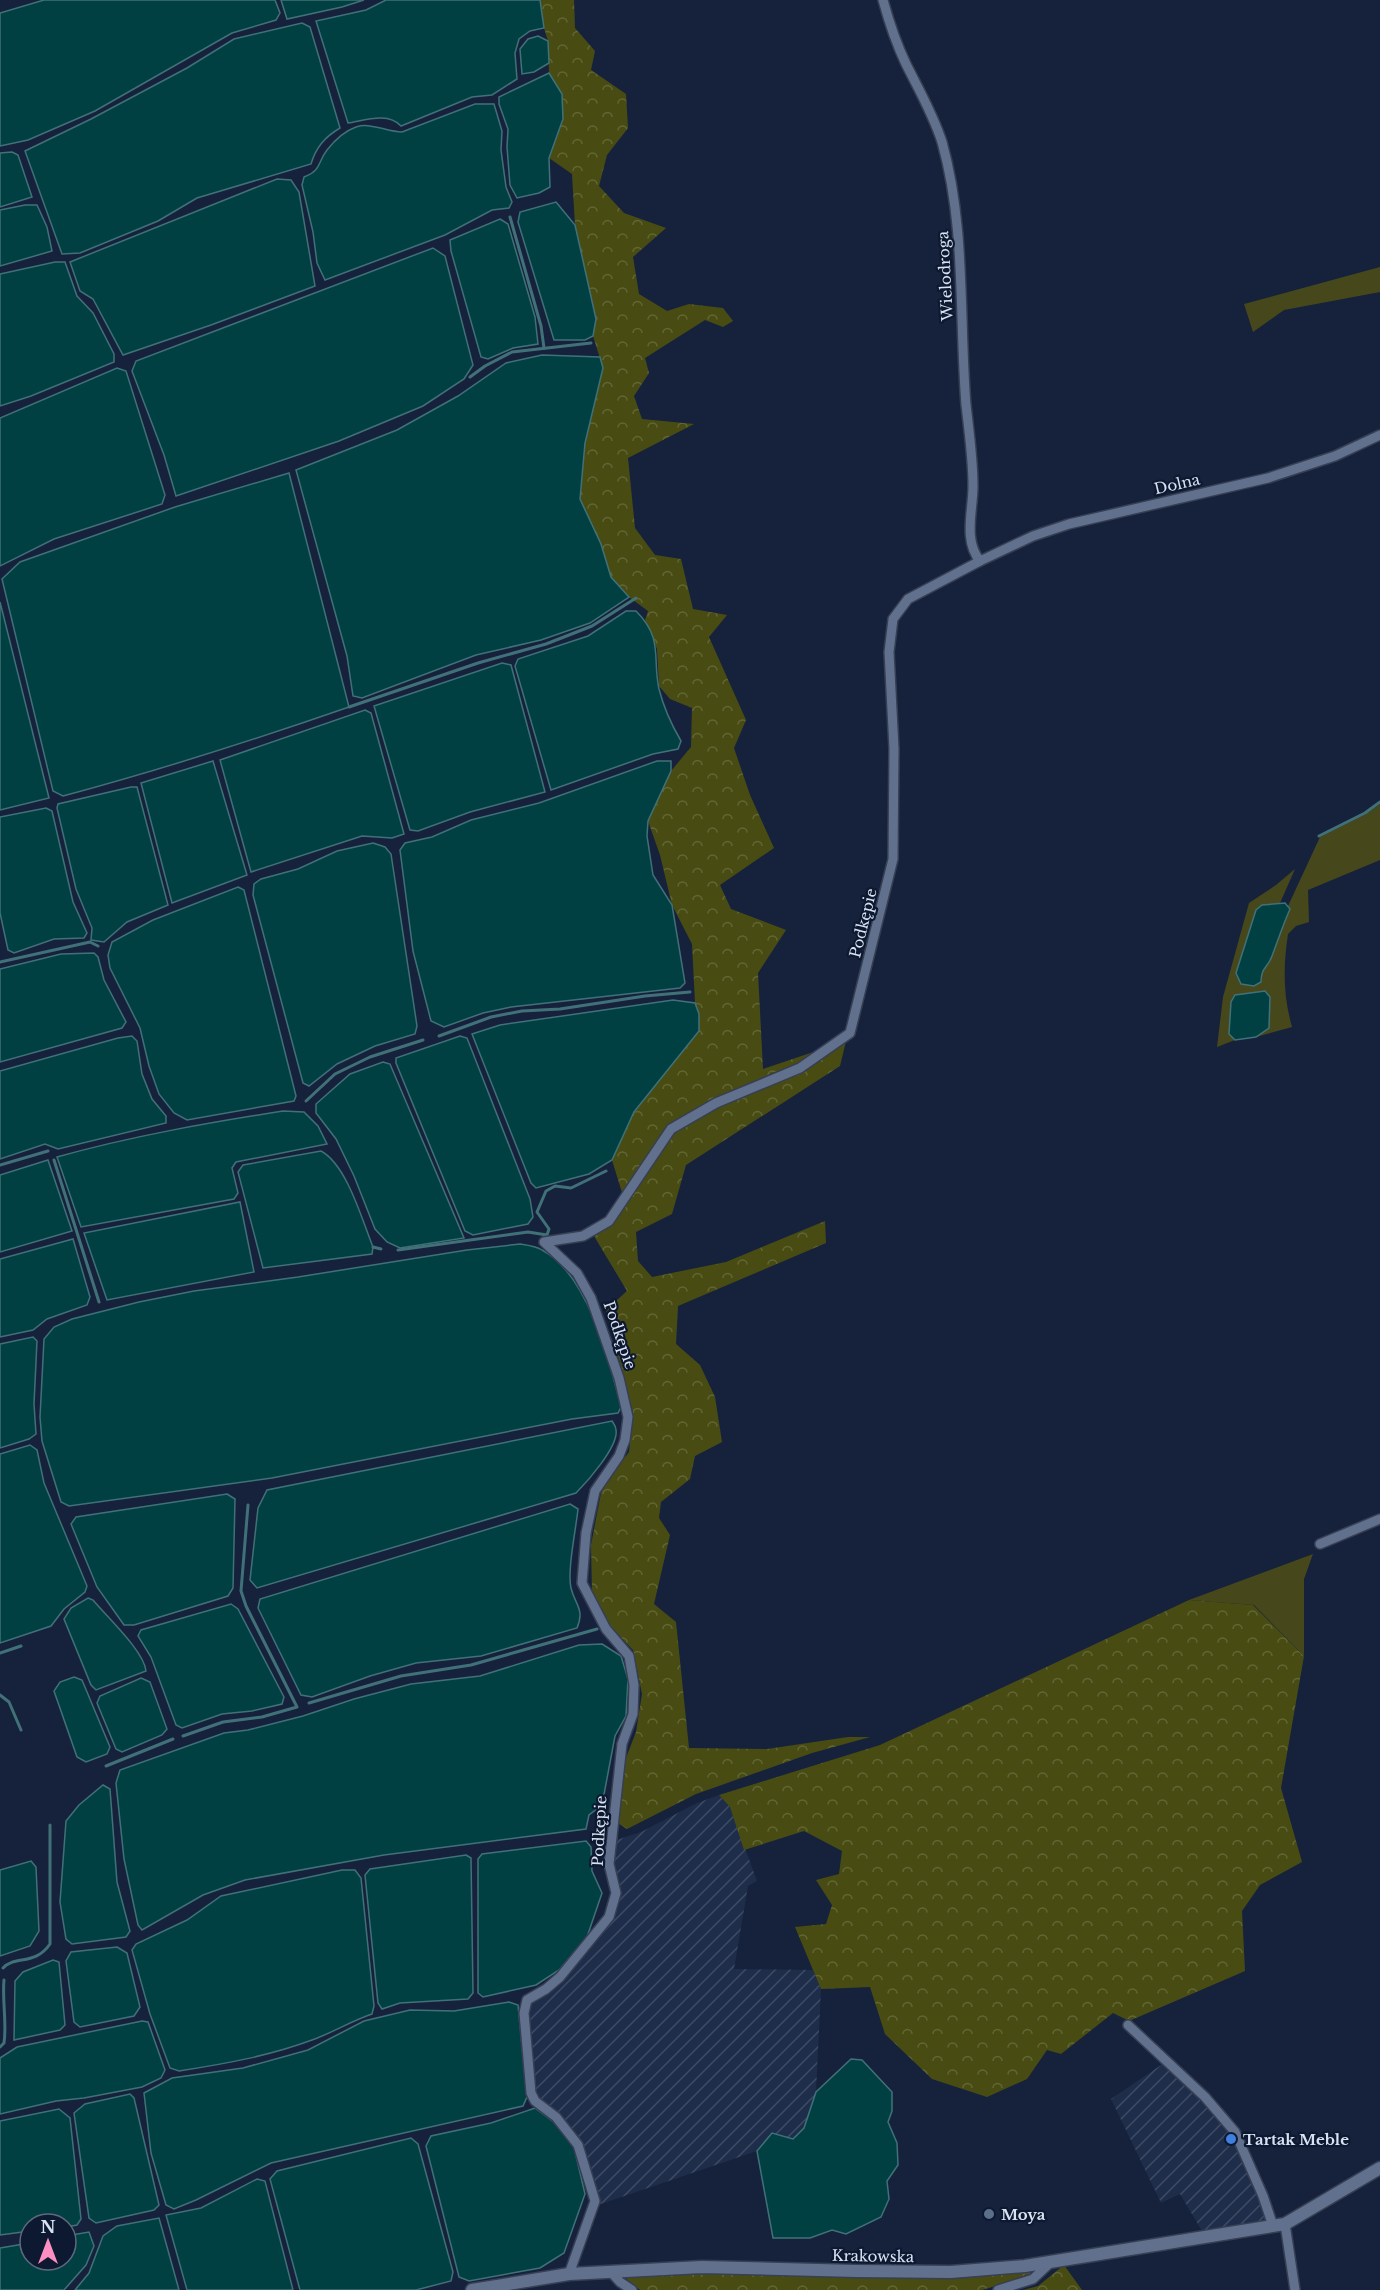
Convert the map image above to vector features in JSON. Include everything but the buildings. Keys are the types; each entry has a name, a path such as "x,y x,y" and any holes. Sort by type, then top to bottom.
{"street":[{"name":"Wielodroga","path":"883,0 891,30 930,108 942,142 949,175 957,225 965,392 973,486 970,534 974,553 980,561"},
{"name":"Dolna","path":"980,561 1034,536 1069,524 1268,478 1335,456 1380,435"},
{"name":"Podkępie","path":"569,2274 595,2201 578,2145 556,2117 536,2102 531,2093 524,2013 527,2000 546,1989 560,1977 609,1917 616,1893 609,1864 622,1744 633,1714 634,1685 629,1656 606,1629 582,1583 586,1533 595,1491 619,1456 625,1440 628,1417 619,1378 591,1298 577,1274 544,1242 583,1236 609,1221 671,1130 716,1103 800,1068 850,1033 893,859 894,749 889,652 893,619 908,599 980,561"},
{"path":"1320,1544 1380,1519"},
{"path":"1128,2025 1205,2097 1235,2132 1263,2196 1279,2225 1294,2290"},
{"name":"Krakowska","path":"472,2290 569,2274 702,2267 951,2272 1025,2266 1279,2225 1380,2169"},
{"path":"998,2290 1033,2279 1053,2261"},
{"path":"610,2271 632,2290"}],"shaded area":[{"path":"44,0 275,0 280,13 276,20 232,33 95,111 28,140 0,146 0,13"},
{"path":"281,0 364,0 287,19"},
{"path":"386,0 540,0 544,28 530,31 519,39 515,53 517,79 492,95 472,97 401,126 390,119 383,118 348,123 316,21 366,10"},
{"path":"302,23 310,27 340,128 322,143 311,164 197,198 158,221 80,253 62,254 25,151 187,68 234,39"},
{"path":"538,36 548,41 549,63 534,72 522,74 520,49 528,39"},
{"path":"549,73 562,94 563,119 549,158 550,187 539,193 517,198 510,185 508,129 499,104 499,97"},
{"path":"475,104 494,104 502,131 501,150 506,187 512,202 509,208 492,210 445,235 325,280 317,263 313,232 302,185 304,177 317,169 324,155 336,140 356,127 373,126 402,132"},
{"path":"12,152 18,155 32,197 0,207 0,153"},
{"path":"277,179 291,180 299,192 315,286 123,355 93,299 80,291 70,262"},
{"path":"556,202 575,225 596,319 593,336 585,340 554,340 518,222 520,212"},
{"path":"37,205 47,227 52,251 0,266 0,210"},
{"path":"500,219 508,224 535,317 538,344 513,348 488,359 481,357 451,251 450,240"},
{"path":"433,248 445,256 473,365 464,379 423,406 339,441 176,496 164,455 132,371 136,361"},
{"path":"55,262 65,262 77,296 93,313 114,354 114,362 31,396 0,406 0,274"},
{"path":"1380,267 1380,292 1284,310 1253,332 1244,304"},
{"path":"542,355 600,357 603,368 585,443 580,499 601,544 611,577 629,597 590,623 541,640 476,655 362,698 353,696 347,656 296,470 397,430 458,396 506,363"},
{"path":"117,368 126,371 165,495 162,504 54,539 0,566 0,418"},
{"path":"289,473 349,707 207,754 99,786 63,796 53,791 2,579 20,562 175,507"},
{"path":"0,602 49,798 0,810"},
{"path":"626,611 636,611 645,621 654,640 659,689 668,716 681,741 678,749 653,754 551,790 515,666 518,659 588,636"},
{"path":"502,663 511,665 545,792 470,812 418,831 410,830 374,706"},
{"path":"365,710 371,713 404,834 392,838 362,836 251,872 220,760"},
{"path":"213,761 247,875 172,903 141,783"},
{"path":"657,761 671,761 671,771 648,821 647,836 653,875 672,905 685,983 680,988 511,1007 483,1013 444,1027 431,1021 413,951 400,850 405,843 432,837 471,820 539,803"},
{"path":"137,787 168,905 127,922 104,942 91,940 92,928 76,889 57,808 58,804"},
{"path":"1380,804 1380,860 1308,890 1309,922 1296,926 1288,934 1285,981 1292,1027 1256,1037 1269,1028 1229,1033 1235,1040 1217,1047 1223,997 1249,903 1295,869 1280,903 1261,906 1256,911 1253,927 1261,972 1274,950 1290,910 1288,906 1320,837 1366,814"},
{"path":"46,808 52,811 73,902 87,933 84,938 54,939 14,953 8,950 0,913 0,817"},
{"path":"373,843 385,847 391,854 417,1026 415,1034 375,1046 337,1064 309,1086 303,1083 253,895 254,884 261,879 298,869 337,851"},
{"path":"238,887 244,890 296,1096 294,1101 187,1120 174,1113 159,1094 149,1066 140,1028 110,968 108,955 112,942 153,920"},
{"path":"1285,903 1290,909 1270,960 1263,970 1261,982 1254,986 1241,984 1236,973 1256,910 1262,905"},
{"path":"94,953 98,957 104,980 126,1022 122,1028 0,1062 0,969 61,954"},
{"path":"1265,991 1270,997 1269,1028 1256,1037 1235,1040 1229,1034 1231,1002 1235,995"},
{"path":"673,1000 695,1003 699,1014 699,1031 634,1112 612,1160 589,1174 536,1188 531,1183 472,1034 500,1025"},
{"path":"132,1036 137,1041 142,1074 152,1099 166,1116 166,1123 58,1149 45,1144 0,1159 0,1071"},
{"path":"460,1036 467,1038 530,1199 533,1217 528,1224 473,1235 465,1231 396,1063 396,1058"},
{"path":"383,1062 390,1064 464,1238 400,1248 387,1242 375,1229 354,1176 336,1139 316,1113 316,1104 350,1074"},
{"path":"283,1111 304,1112 318,1126 327,1144 236,1162 232,1168 238,1193 234,1199 81,1227 57,1157 170,1131"},
{"path":"321,1151 339,1168 346,1180 373,1247 372,1254 263,1268 238,1172 243,1165"},
{"path":"48,1160 72,1231 0,1252 0,1175"},
{"path":"240,1202 254,1272 107,1300 84,1233"},
{"path":"73,1239 90,1297 87,1305 47,1319 33,1330 0,1337 0,1259"},
{"path":"520,1244 540,1249 558,1262 572,1278 584,1298 610,1366 621,1407 618,1413 572,1419 272,1478 69,1506 61,1502 42,1441 40,1417 44,1339 54,1327 72,1319 194,1291"},
{"path":"33,1337 37,1341 34,1404 36,1434 29,1439 0,1448 0,1344"},
{"path":"612,1421 616,1430 613,1445 576,1493 257,1588 250,1580 258,1508 267,1490"},
{"path":"30,1445 37,1450 44,1483 87,1586 85,1592 64,1609 51,1626 0,1643 0,1454"},
{"path":"227,1494 235,1499 233,1588 228,1596 134,1625 124,1625 97,1587 71,1524 76,1517"},
{"path":"570,1504 578,1509 570,1571 571,1588 580,1611 577,1628 481,1656 416,1663 370,1676 312,1697 301,1695 258,1608 260,1599"},
{"path":"1313,1554 1304,1579 1304,1656 1254,1605 1189,1600"},
{"path":"88,1598 93,1600 132,1644 144,1663 146,1671 96,1690 91,1685 64,1619 71,1608"},
{"path":"231,1604 238,1609 284,1697 282,1704 252,1711 222,1714 182,1728 176,1725 151,1657 138,1636 141,1630"},
{"path":"602,1644 621,1656 628,1679 626,1716 615,1736 602,1805 589,1815 586,1829 384,1855 245,1880 203,1895 142,1930 138,1925 124,1859 116,1783 120,1770 224,1733 248,1730 303,1716 354,1699 411,1684 480,1676 579,1645"},
{"path":"74,1677 82,1680 110,1747 107,1754 86,1762 77,1757 54,1691 60,1682"},
{"path":"141,1678 150,1682 167,1729 162,1735 122,1752 116,1749 97,1703 100,1696"},
{"path":"103,1785 110,1789 117,1882 130,1931 126,1937 72,1944 66,1939 60,1902 66,1821 79,1805"},
{"path":"719,1795 730,1807 757,1881 748,1886 734,1969 813,1970 821,1989 816,2092 804,2128 793,2139 772,2133 757,2151 598,2205 580,2142 537,2099 534,2093 526,2014 530,2002 612,1917 616,1840 641,1832 697,1803"},
{"path":"586,1841 591,1847 592,1871 602,1893 587,1937 559,1970 536,1985 483,1997 478,1993 478,1859 482,1854"},
{"path":"466,1855 471,1858 473,1993 468,1999 400,2003 382,2009 378,2003 365,1875 370,1869"},
{"path":"31,1861 36,1867 39,1931 30,1946 0,1956 0,1870"},
{"path":"342,1870 355,1870 361,1878 374,2006 372,2014 279,2051 179,2071 170,2068 150,2014 132,1950 136,1944 187,1920 221,1896"},
{"path":"117,1947 127,1953 140,2007 134,2016 80,2027 74,2022 66,1961 71,1952"},
{"path":"53,1960 59,1962 65,2025 60,2030 14,2040 15,1981 23,1972"},
{"path":"509,2002 518,2005 527,2097 523,2106 271,2163 174,2209 166,2205 151,2153 144,2093 172,2078 243,2068 308,2050 364,2021 410,2010 454,2011"},
{"path":"142,2021 148,2022 165,2070 161,2078 142,2087 56,2101 0,2114 0,2058 17,2047"},
{"path":"851,2059 862,2060 892,2092 892,2111 888,2122 897,2143 898,2165 887,2181 889,2199 881,2217 846,2234 832,2230 810,2238 773,2238 757,2151 772,2133 793,2139 804,2128 816,2092"},
{"path":"1164,2063 1204,2098 1234,2133 1268,2221 1202,2231 1180,2194 1161,2203 1111,2099"},
{"path":"130,2094 134,2098 159,2205 154,2210 96,2223 89,2218 74,2113 85,2104"},
{"path":"535,2108 559,2126 574,2147 585,2194 564,2253 540,2268 469,2281 459,2277 426,2146 431,2136 491,2123"},
{"path":"59,2109 70,2118 81,2219 78,2224 78,2212 18,2212 18,2233 0,2235 0,2121"},
{"path":"411,2138 418,2144 453,2272 451,2281 416,2290 300,2290 270,2179 277,2171"},
{"path":"257,2179 265,2181 293,2290 187,2290 166,2215 201,2208"},
{"path":"159,2218 179,2290 75,2290 89,2273 103,2236 117,2226"},
{"path":"89,2232 94,2246 86,2265 64,2290 0,2290 0,2248 18,2245 18,2272 78,2272 78,2234"}],"green space":[{"path":"540,0 574,0 575,28 595,51 591,70 626,94 628,128 607,155 599,186 624,213 666,228 633,257 639,294 667,311 689,304 723,308 733,321 723,327 705,320 645,358 649,373 634,396 642,419 694,424 628,458 635,528 655,555 681,559 693,609 727,615 709,637 746,720 734,748 750,795 774,848 720,885 731,909 786,930 758,973 763,1069 846,1041 840,1066 686,1165 672,1214 636,1232 638,1261 652,1277 726,1262 825,1221 826,1243 678,1306 676,1344 700,1365 715,1397 722,1442 695,1456 690,1479 661,1502 659,1518 670,1535 654,1604 676,1622 689,1748 767,1749 848,1737 870,1737 812,1753 696,1794 627,1829 616,1822 618,1798 626,1758 636,1732 642,1694 633,1650 609,1625 592,1593 591,1545 602,1488 629,1452 633,1413 606,1310 627,1291 594,1236 614,1222 624,1199 612,1160 634,1113 699,1031 692,944 672,905 660,855 648,821 671,771 691,747 692,708 670,699 659,686 657,649 645,620 648,611 629,597 611,577 601,544 580,499 585,443 603,368 593,336 596,319 575,225 572,174 549,158 563,119 562,94 549,73 548,41"},
{"path":"1189,1600 1253,1605 1304,1656 1281,1788 1302,1862 1260,1885 1242,1911 1245,1971 1129,2021 1113,2013 1061,2054 1047,2050 1027,2079 987,2097 932,2079 885,2034 870,1987 821,1989 795,1927 826,1924 832,1905 816,1880 839,1874 842,1851 804,1831 744,1850 730,1807 719,1795 880,1745"},
{"path":"1064,2265 1082,2290 1023,2290 1038,2286"},
{"path":"1032,2270 1029,2276 982,2290 640,2290 623,2276 704,2272 955,2279"}],"waterway":[{"path":"510,217 541,326 544,348"},
{"path":"470,377 512,352 591,343"},
{"path":"349,707 478,663 546,644 592,626 636,598"},
{"path":"1319,836 1365,813 1380,802"},
{"path":"0,962 90,942 98,946"},
{"path":"439,1036 491,1017 522,1011 560,1009 645,996 690,992"},
{"path":"306,1101 335,1074 370,1057 423,1040"},
{"path":"0,1165 48,1151"},
{"path":"54,1160 99,1302"},
{"path":"398,1250 528,1232 547,1235 549,1229 537,1212 546,1191 555,1186 571,1188 606,1171"},
{"path":"373,1247 381,1249"},
{"path":"183,1736 223,1722 262,1717 297,1707 246,1606 241,1591 248,1505"},
{"path":"309,1703 401,1676 471,1665 597,1629"},
{"path":"0,1653 21,1646"},
{"path":"0,1695 9,1702 21,1730"},
{"path":"106,1766 173,1739"},
{"path":"3,1968 13,1962 38,1955 50,1944 50,1825"},
{"path":"0,2047 4,2043 5,2035 4,1980"}],"place":[{"name":"Tartak Meble","path":"1231,2139"},
{"name":"Moya","path":"989,2214"}]}
